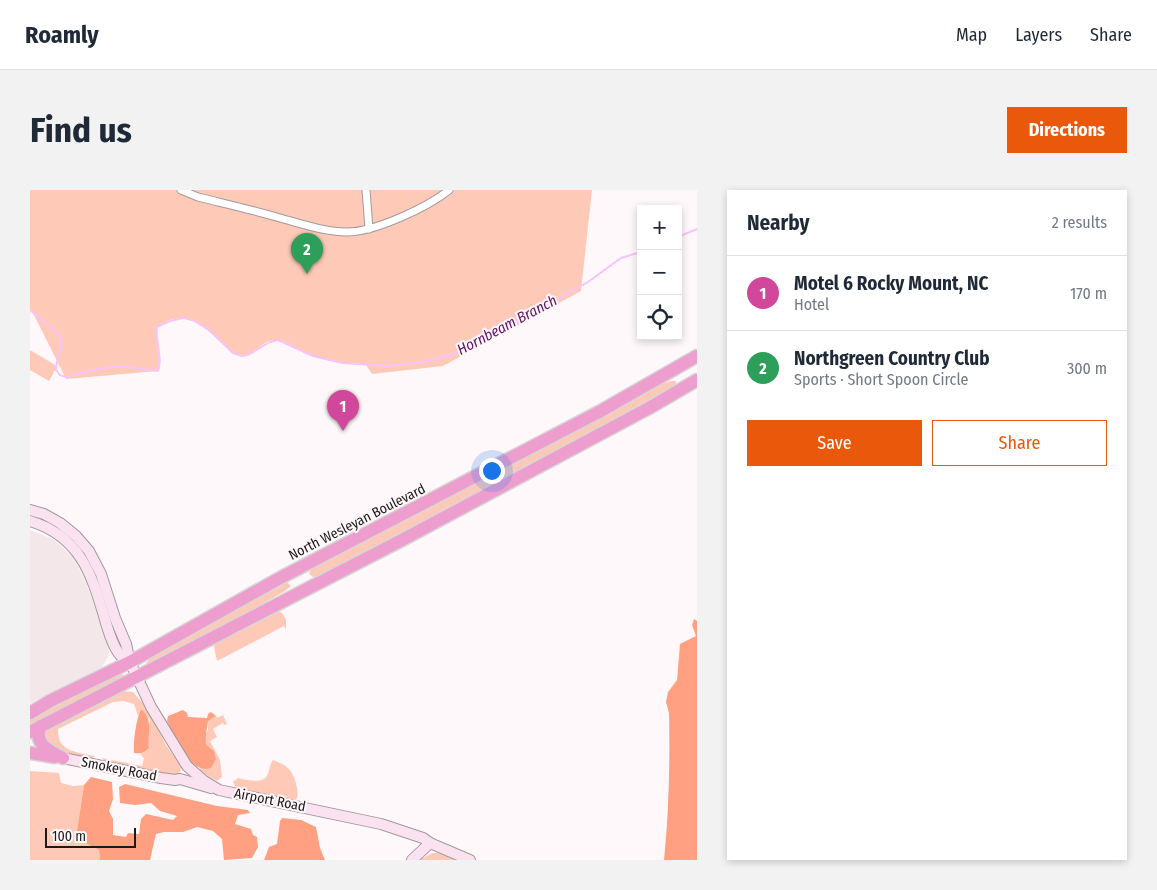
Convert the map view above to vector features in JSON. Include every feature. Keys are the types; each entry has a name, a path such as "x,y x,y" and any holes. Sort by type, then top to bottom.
{"highway":[{"name":"North Wesleyan Boulevard","path":"32,711 130,662 294,571 602,410 697,356"},
{"path":"63,758 44,748 40,743 36,729 649,408 693,382 679,367"},
{"path":"294,571 304,590"},
{"path":"30,753 63,758"}],"main road":[{"path":"30,510 46,515 64,526 89,551 101,574 115,618 126,644 130,662"},
{"path":"30,521 58,534 80,556 95,583 112,639 120,655 130,662"},
{"name":"Airport Road","path":"130,662 159,722 187,766 204,781 219,790 358,818 423,838 430,843 470,860"},
{"name":"Smokey Road","path":"63,758 175,780 188,780 190,783 219,790"},
{"path":"412,860 430,843"}],"street":[{"path":"181,190 198,197 323,229 347,232 368,229 405,215 431,202 449,190"},
{"path":"366,190 368,229"}],"shaded area":[{"path":"30,190 592,190 581,291 443,366 372,374 366,365 318,358 277,340 266,342 252,353 241,356 231,352 214,335 199,324 183,319 175,319 166,321 157,327 160,361 158,371 66,379 30,310"},
{"path":"30,350 57,366 49,381 30,370"},
{"path":"676,381 675,388 539,462 319,576 313,577 309,574 312,566 654,386"},
{"path":"30,530 53,539 72,556 86,582 110,649 102,667 30,703"},
{"path":"284,582 291,586 285,591 196,641 147,665 146,663 150,659 277,584"},
{"path":"277,611 282,613 286,620 286,630 284,626 217,661 215,643"},
{"path":"694,619 697,621 697,860 664,860 669,768 669,713 666,702 668,692 677,680 680,644 696,636 692,625"},
{"path":"121,673 124,676 30,728 30,719"},
{"path":"121,691 133,692 147,708 166,745 181,766 180,772 177,775 174,776 105,762 102,758 142,766 144,758 140,754 149,748 147,737 150,720 141,709 138,716 134,704 124,701 113,702 58,729 59,737 65,747 75,752 95,756 93,758 85,758 57,750 44,740 46,729"},
{"path":"141,709 149,722 149,748 142,753 134,753 135,731"},
{"path":"183,710 187,713 188,717 207,718 211,712 216,716 208,721 206,736 206,745 214,751 216,759 211,768 196,766 189,760 167,721 168,716"},
{"path":"223,715 227,724 224,725 223,723 213,729 217,737 210,741 220,760 222,777 217,781 201,772 192,763 200,769 206,745 205,736 208,730 208,721 216,716 217,718"},
{"path":"273,760 290,770 296,782 296,800 236,788 233,782 238,778 254,781 265,778"},
{"path":"30,771 59,773 61,783 73,786 84,785 76,837 99,850 99,860 30,860"},
{"path":"91,777 112,782 113,799 109,811 113,819 113,835 126,837 128,833 139,834 141,819 146,814 173,820 177,816 160,811 151,803 135,805 120,803 119,787 125,784 217,806 248,810 250,813 238,815 235,824 251,829 253,835 257,837 258,847 252,858 224,860 222,839 213,831 197,827 183,832 156,834 150,860 99,860 99,850 76,837 84,785"},
{"path":"282,818 301,820 316,827 320,848 325,860 264,860 269,847 277,844"},
{"path":"432,853 442,853 459,860 420,860"}],"waterway":[{"name":"Hornbeam Branch","path":"682,235 697,229"},
{"name":"Hornbeam Branch","path":"30,310 59,335 61,343 56,370 60,375 66,377 97,369 120,366 158,371 160,361 157,327 183,318 193,320 209,330 233,353 242,356 248,355 270,342 278,340 313,356 343,363 389,366 423,362 454,354 588,282 621,258 637,253"}],"place":[{"name":"Northgreen Country Club","path":"307,274"},
{"name":"Motel 6 Rocky Mount, NC","path":"343,431"}]}
